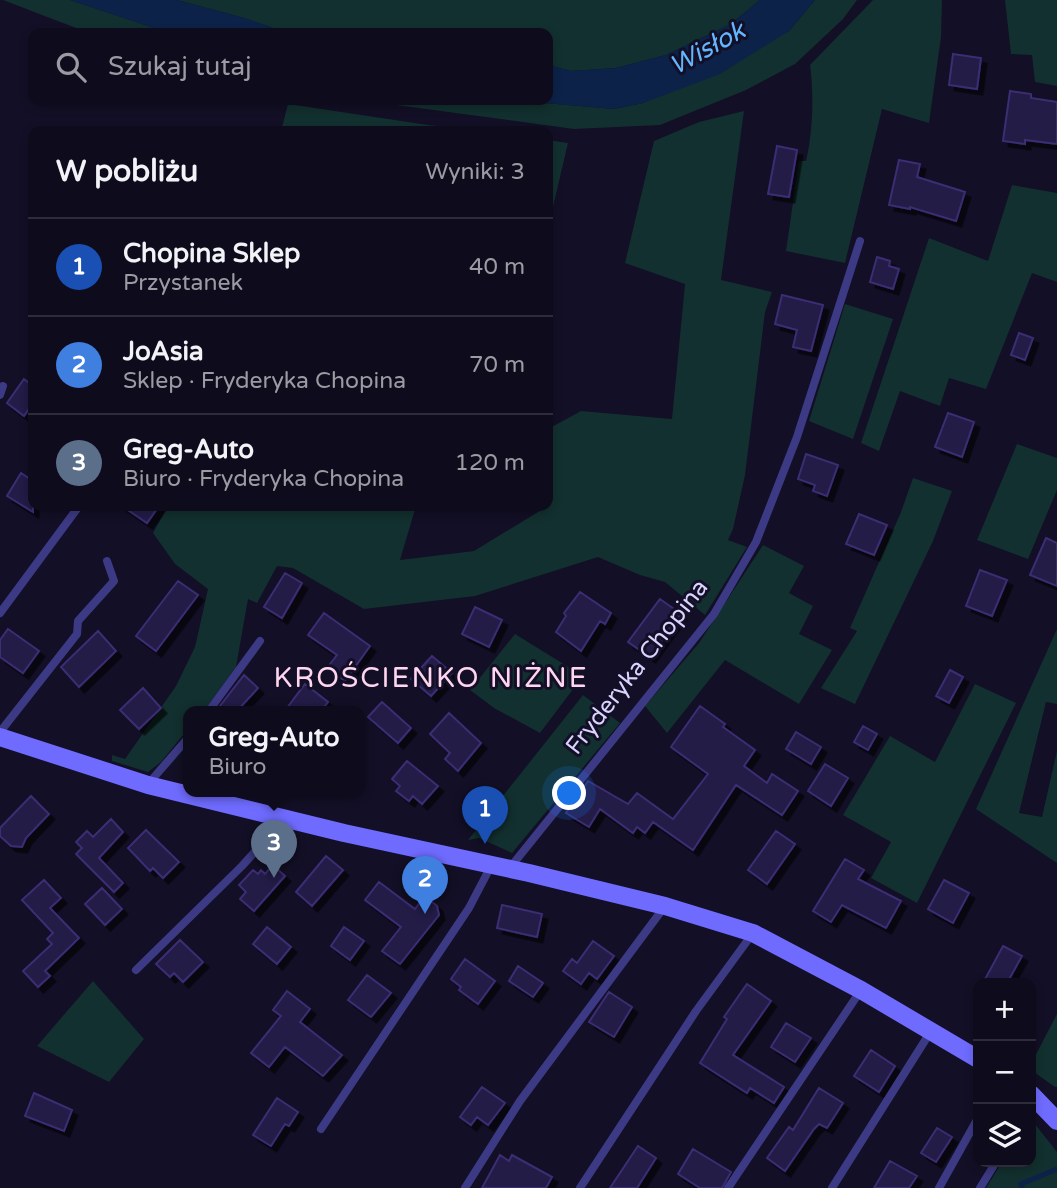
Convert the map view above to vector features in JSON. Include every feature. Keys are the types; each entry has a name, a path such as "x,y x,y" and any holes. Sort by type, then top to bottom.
{"street":[{"path":"0,734 148,785 183,794"},
{"path":"196,797 665,906 753,933 861,990 973,1056"},
{"path":"1036,1103 1057,1121"}],"lane":[{"name":"Fryderyka Chopina","path":"321,1129 469,908 500,867 714,614 756,542 797,437 860,241"},
{"path":"0,613 75,511"},
{"path":"0,734 77,634 78,621 114,581 107,561"},
{"path":"212,706 260,641"},
{"path":"148,785 183,744"},
{"path":"136,970 242,866 270,835 280,818"},
{"path":"466,1188 520,1101 665,906"},
{"path":"580,1188 696,1011 753,933"},
{"path":"728,1188 861,990"},
{"path":"832,1188 931,1031"},
{"path":"939,1188 973,1127"},
{"path":"980,1188 993,1167"}],"green space":[{"path":"3,0 70,0 154,28 76,28"},
{"path":"177,0 760,0 731,24 666,55 616,68 571,71 553,66 553,28 273,28"},
{"path":"815,0 857,0 843,19 795,64 746,90 660,125 574,129 396,105 553,104 614,109 643,103 789,31"},
{"path":"873,0 942,0 941,37 929,123 882,109 845,263 786,251 799,161 806,161 810,138 810,65"},
{"path":"1005,0 1057,0 1057,86 1035,82 1032,55 1011,54"},
{"path":"288,105 295,105 438,126 282,126"},
{"path":"744,111 721,280 772,292 765,312 745,475 728,540 747,547 705,615 665,582 640,575 598,557 475,596 364,609 293,568 277,566 257,603 248,599 236,667 207,706 183,706 183,735 161,762 148,772 112,761 112,755 125,759 176,686 195,647 208,589 175,564 153,533 165,511 415,511 400,560 474,551 540,511 553,511 553,426 581,411 672,419 685,284 625,263 654,141 699,122"},
{"path":"553,141 568,143 553,207"},
{"path":"1012,185 1057,193 1057,282 1032,273 986,389 949,378 940,406 900,391 879,451 861,443 929,238 988,261"},
{"path":"845,304 893,319 853,439 809,421"},
{"path":"1017,444 1057,458 1057,490 1028,559 977,540"},
{"path":"913,478 952,491 933,541 855,704 821,688 857,631 850,628 901,512"},
{"path":"763,545 804,566 789,593 813,606 799,634 832,650 799,704 725,660 667,733 645,706 699,643"},
{"path":"1057,629 1057,704 1046,702 1019,813 1042,817 1057,751 1057,863 976,809"},
{"path":"515,634 583,676 540,733 494,708 470,690"},
{"path":"975,684 1016,703 917,903 871,878 891,842 843,815 890,736 935,762"},
{"path":"583,695 620,723 512,853 479,838 468,840"},
{"path":"93,981 144,1039 109,1082 37,1046"},
{"path":"1057,1014 1057,1087 1036,1074 1036,1054"},
{"path":"1036,1125 1057,1152 1057,1188 986,1188 999,1167 1036,1167"}],"water":[{"path":"70,0 177,0 273,28 154,28"},
{"name":"Wisłok","path":"760,0 815,0 789,31 720,74 643,103 614,109 553,104 553,66 571,71 616,68 666,55 731,24"}],"building":[{"path":"953,54 981,58 977,89 949,85"},
{"path":"1010,91 1057,102 1057,144 1025,140 1025,144 1003,141"},
{"path":"777,146 797,150 789,197 768,194"},
{"path":"899,160 920,164 917,177 965,192 956,221 910,207 889,205"},
{"path":"877,257 890,261 889,266 899,269 893,289 870,282"},
{"path":"782,295 823,305 811,351 793,347 797,330 775,324"},
{"path":"1019,333 1033,338 1025,360 1011,355"},
{"path":"24,379 28,382 28,410 24,416 7,403"},
{"path":"948,413 974,422 962,457 935,447"},
{"path":"806,454 838,465 827,496 813,491 815,485 798,479"},
{"path":"21,473 28,478 28,509 7,496"},
{"path":"129,511 155,511 147,523"},
{"path":"859,514 887,525 874,555 846,544"},
{"path":"1046,538 1057,543 1057,586 1030,575"},
{"path":"980,570 1007,580 992,616 966,606"},
{"path":"285,573 302,583 282,618 264,607"},
{"path":"178,581 198,595 156,651 136,636"},
{"path":"580,592 611,613 605,624 600,621 581,651 556,632 566,616 564,613"},
{"path":"660,599 681,614 650,657 628,642"},
{"path":"475,607 502,620 489,647 462,634"},
{"path":"324,613 370,646 345,681 327,668 337,655 308,635"},
{"path":"8,629 39,651 23,673 0,657 0,640"},
{"path":"98,631 116,651 79,687 61,667"},
{"path":"432,656 452,673 431,696 411,679"},
{"path":"950,670 963,677 949,703 936,696"},
{"path":"244,675 258,688 242,706 220,706"},
{"path":"305,684 328,702 325,706 288,706"},
{"path":"143,688 161,708 139,729 120,710"},
{"path":"382,702 411,728 398,743 368,717"},
{"path":"700,706 755,750 744,766 767,783 772,774 798,791 782,815 736,785 693,850 653,822 645,833 637,827 633,833 600,809 589,827 566,813 588,781 628,804 637,793 673,819 708,774 671,747"},
{"path":"449,713 481,743 458,771 445,759 450,753 430,734"},
{"path":"863,726 877,734 868,750 854,742"},
{"path":"796,732 821,747 811,764 786,749"},
{"path":"407,761 438,786 422,804 413,796 409,801 396,791 400,786 392,779"},
{"path":"825,764 848,778 831,806 808,791"},
{"path":"31,796 49,814 26,838 22,847 11,846 0,836 0,828"},
{"path":"111,819 123,832 99,858 123,883 114,892 76,854 82,848 76,842 87,831 93,837"},
{"path":"146,830 179,862 163,878 153,868 150,871 128,848"},
{"path":"776,831 795,844 767,884 748,870"},
{"path":"326,856 343,870 312,906 296,892"},
{"path":"845,859 864,870 858,879 901,901 886,928 842,905 831,922 813,911"},
{"path":"273,865 285,876 254,911 240,899 246,892 239,885 253,870 258,874 261,870 265,874"},
{"path":"44,880 61,898 50,908 79,938 45,971 50,976 38,987 23,971 52,944 47,939 53,933 22,900"},
{"path":"944,880 969,893 953,923 928,909"},
{"path":"379,882 415,909 421,901 430,900 437,906 439,915 400,964 382,951 401,927 365,900"},
{"path":"102,888 122,909 105,925 85,904"},
{"path":"502,905 542,914 537,937 497,928"},
{"path":"267,927 291,947 277,964 253,944"},
{"path":"344,927 364,941 350,960 331,946"},
{"path":"180,940 203,962 183,982 174,973 170,977 156,964"},
{"path":"593,941 614,956 597,979 589,973 581,984 563,971 572,959 577,963"},
{"path":"1003,946 1022,956 1010,978 986,978"},
{"path":"465,959 495,981 478,1004 459,990 461,987 451,979"},
{"path":"518,966 543,983 533,997 509,981"},
{"path":"367,975 391,993 371,1017 348,1000"},
{"path":"747,984 771,1001 733,1055 784,1087 774,1103 750,1088 747,1093 700,1063 727,1019 724,1017"},
{"path":"287,991 310,1009 300,1022 342,1055 323,1076 285,1047 269,1067 251,1053 281,1016 273,1010"},
{"path":"609,992 632,1007 614,1037 589,1022"},
{"path":"786,1023 811,1038 795,1062 771,1047"},
{"path":"871,1050 895,1066 879,1092 854,1076"},
{"path":"482,1087 505,1103 488,1125 477,1117 471,1125 460,1117"},
{"path":"819,1088 843,1103 827,1128 819,1124 814,1129 785,1171 767,1158 789,1127 793,1130"},
{"path":"34,1093 72,1110 64,1131 25,1116"},
{"path":"277,1098 298,1112 289,1126 285,1124 271,1146 253,1135"},
{"path":"937,1128 952,1137 936,1162 921,1153"},
{"path":"638,1146 656,1158 637,1188 610,1188"},
{"path":"693,1149 731,1172 722,1188 700,1188 678,1174"},
{"path":"500,1155 509,1161 512,1155 552,1177 546,1188 482,1188"},
{"path":"890,1161 917,1176 909,1188 874,1188"}],"waterway":[{"path":"1022,1188 1021,1184 1057,1169"}],"place":[{"name":"Chopina Sklep","path":"485,844"},
{"name":"Greg-Auto","path":"274,878"},
{"name":"JoAsia","path":"425,914"}],"district":[{"name":"KROŚCIENKO NIŻNE","path":"431,678"}]}
